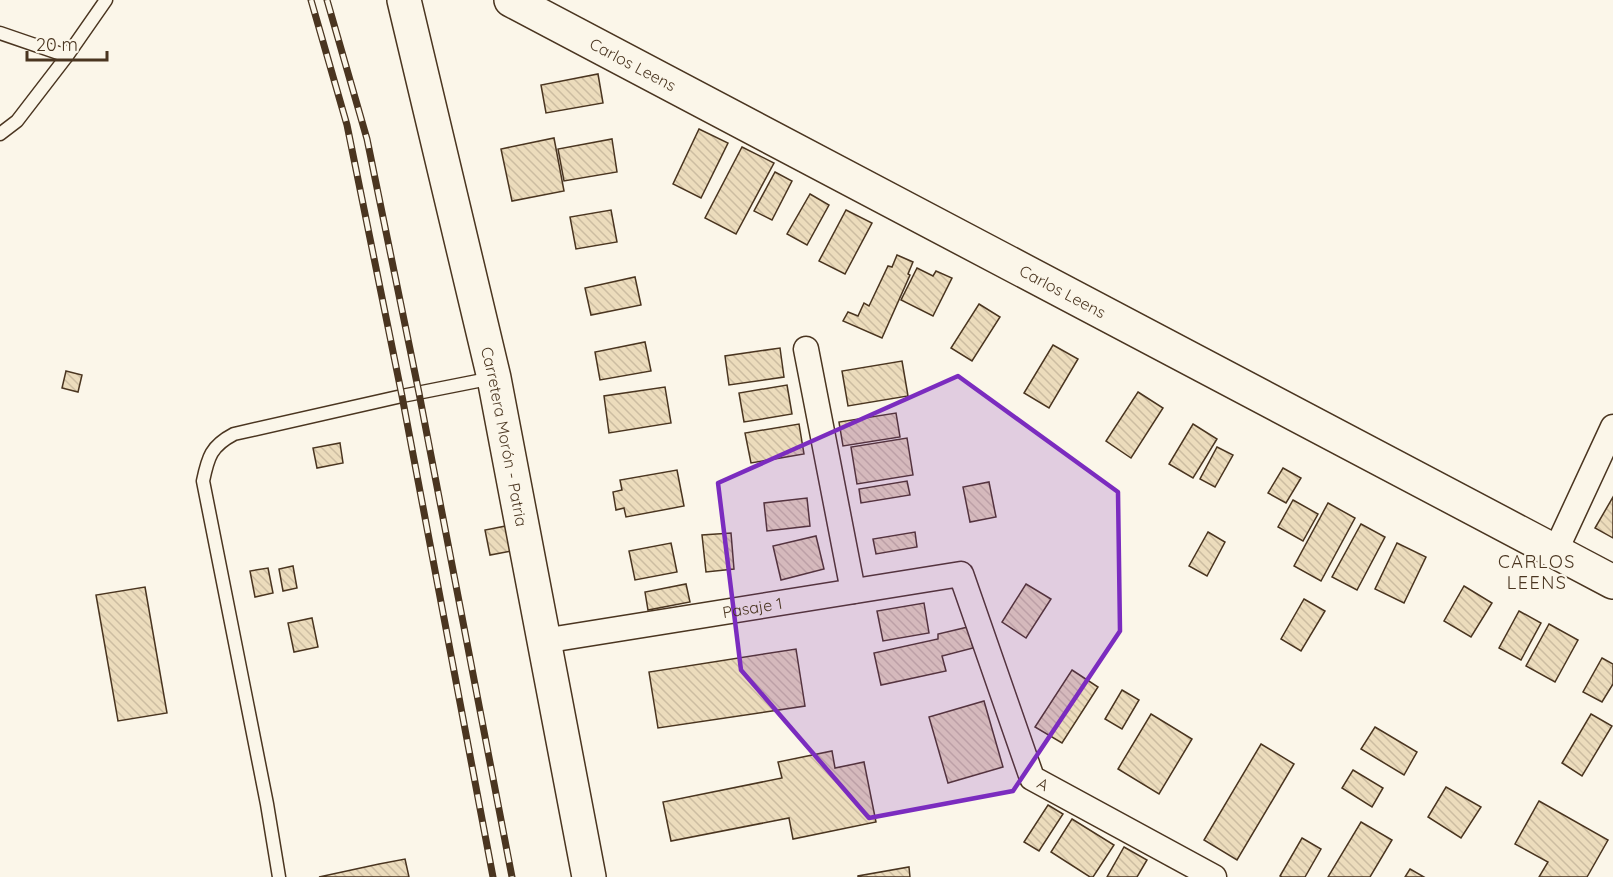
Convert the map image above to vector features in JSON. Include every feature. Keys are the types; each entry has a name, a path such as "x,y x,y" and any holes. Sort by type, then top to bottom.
{"street":[{"name":"Carretera Morón - Patria","path":"404,0 494,378 589,877"},
{"name":"Carlos Leens","path":"511,0 1613,582"},
{"path":"806,349 853,591"},
{"path":"1555,552 1613,427"},
{"name":"Pasaje 1","path":"543,640 961,574"},
{"name":"A","path":"961,574 1032,778 1214,877"}],"lane":[{"path":"0,134 17,121 106,0"},
{"path":"0,33 67,56"},
{"path":"279,877 203,481 207,459 219,442 234,434 494,378"}],"highlighted area":[{"path":"958,376 1118,492 1120,631 1013,791 869,818 741,670 718,483"}],"building":[{"path":"598,74 603,103 546,113 541,85"},
{"path":"699,129 728,143 701,198 673,184"},
{"path":"554,138 564,191 512,201 501,149"},
{"path":"612,139 617,172 564,181 558,149"},
{"path":"742,147 774,163 736,234 705,218"},
{"path":"775,172 792,181 772,220 754,211"},
{"path":"810,194 829,205 807,245 787,234"},
{"path":"611,210 617,242 576,249 570,217"},
{"path":"846,210 872,223 845,274 819,261"},
{"path":"897,255 913,262 908,274 910,275 882,338 843,321 848,312 858,316 864,303 869,306 888,266 892,267"},
{"path":"917,268 933,276 936,271 952,278 933,316 901,300"},
{"path":"635,277 641,305 591,315 585,288"},
{"path":"979,304 1000,317 972,361 951,348"},
{"path":"645,342 651,371 600,380 595,352"},
{"path":"1053,345 1078,359 1049,408 1024,393"},
{"path":"780,348 784,377 729,385 725,356"},
{"path":"902,361 908,396 848,406 842,371"},
{"path":"66,371 82,375 78,392 62,388"},
{"path":"787,385 792,414 744,422 739,393"},
{"path":"665,387 671,423 609,433 604,396"},
{"path":"1138,392 1163,408 1131,458 1106,441"},
{"path":"896,413 900,437 843,446 839,422"},
{"path":"799,424 804,454 751,463 745,433"},
{"path":"1193,424 1217,439 1193,478 1169,464"},
{"path":"907,438 913,475 857,484 851,447"},
{"path":"340,443 343,463 317,468 313,448"},
{"path":"1217,447 1233,455 1215,487 1200,479"},
{"path":"1283,468 1301,478 1286,503 1268,493"},
{"path":"677,470 684,506 626,517 624,508 616,510 613,492 622,490 620,480"},
{"path":"907,481 910,495 861,503 859,489"},
{"path":"989,482 996,517 970,522 963,487"},
{"path":"1613,497 1613,538 1595,528"},
{"path":"807,498 810,526 767,531 764,503"},
{"path":"1293,500 1318,514 1303,541 1278,527"},
{"path":"1328,503 1355,518 1321,581 1294,566"},
{"path":"1361,524 1385,537 1357,590 1332,577"},
{"path":"506,526 511,551 490,555 485,530"},
{"path":"915,532 917,547 876,554 873,539"},
{"path":"1208,532 1225,542 1207,576 1189,566"},
{"path":"731,533 734,569 706,572 702,535"},
{"path":"816,536 824,569 781,580 773,546"},
{"path":"671,543 677,572 635,580 629,551"},
{"path":"1397,543 1426,557 1404,603 1375,589"},
{"path":"293,566 297,588 283,591 279,569"},
{"path":"268,568 273,593 255,597 250,571"},
{"path":"686,584 690,602 648,610 645,592"},
{"path":"1026,584 1051,599 1026,638 1002,622"},
{"path":"1464,586 1492,603 1471,637 1444,621"},
{"path":"145,587 167,713 118,721 96,595"},
{"path":"1304,599 1325,611 1301,651 1281,639"},
{"path":"924,603 929,633 883,641 877,611"},
{"path":"1519,611 1541,623 1521,660 1499,648"},
{"path":"312,618 318,647 294,652 288,623"},
{"path":"1549,624 1578,640 1555,682 1526,666"},
{"path":"968,627 973,648 942,656 946,671 881,685 874,653 938,639 938,634"},
{"path":"796,649 805,706 658,728 649,672"},
{"path":"1602,658 1613,664 1613,684 1602,702 1583,692"},
{"path":"1072,670 1098,687 1062,743 1035,727"},
{"path":"1122,690 1139,700 1122,729 1105,719"},
{"path":"984,701 1003,767 948,783 929,717"},
{"path":"1151,714 1192,739 1159,794 1118,769"},
{"path":"1591,714 1612,726 1582,776 1562,763"},
{"path":"1375,727 1417,752 1404,775 1361,749"},
{"path":"1261,744 1294,764 1237,860 1204,840"},
{"path":"832,751 835,768 864,762 876,822 793,839 789,818 671,841 663,802 782,778 778,762"},
{"path":"1353,770 1383,788 1372,807 1342,788"},
{"path":"1446,787 1481,807 1461,838 1428,817"},
{"path":"1539,801 1608,840 1587,877 1539,877 1548,862 1515,844"},
{"path":"1048,805 1063,814 1039,851 1024,842"},
{"path":"1072,819 1114,845 1093,877 1051,852"},
{"path":"1361,822 1392,840 1370,877 1328,877"},
{"path":"1302,838 1321,849 1305,877 1280,876"},
{"path":"1124,847 1147,860 1137,877 1107,877"},
{"path":"405,859 409,877 319,877 379,864"},
{"path":"909,867 910,877 858,877 858,876"},
{"path":"1410,869 1424,877 1405,877"}],"railway":[{"path":"311,0 347,125 402,396 493,877"},
{"path":"327,0 367,139 419,393 512,877"}],"district":[{"name":"CARLOS LEENS","path":"1537,571"}]}
